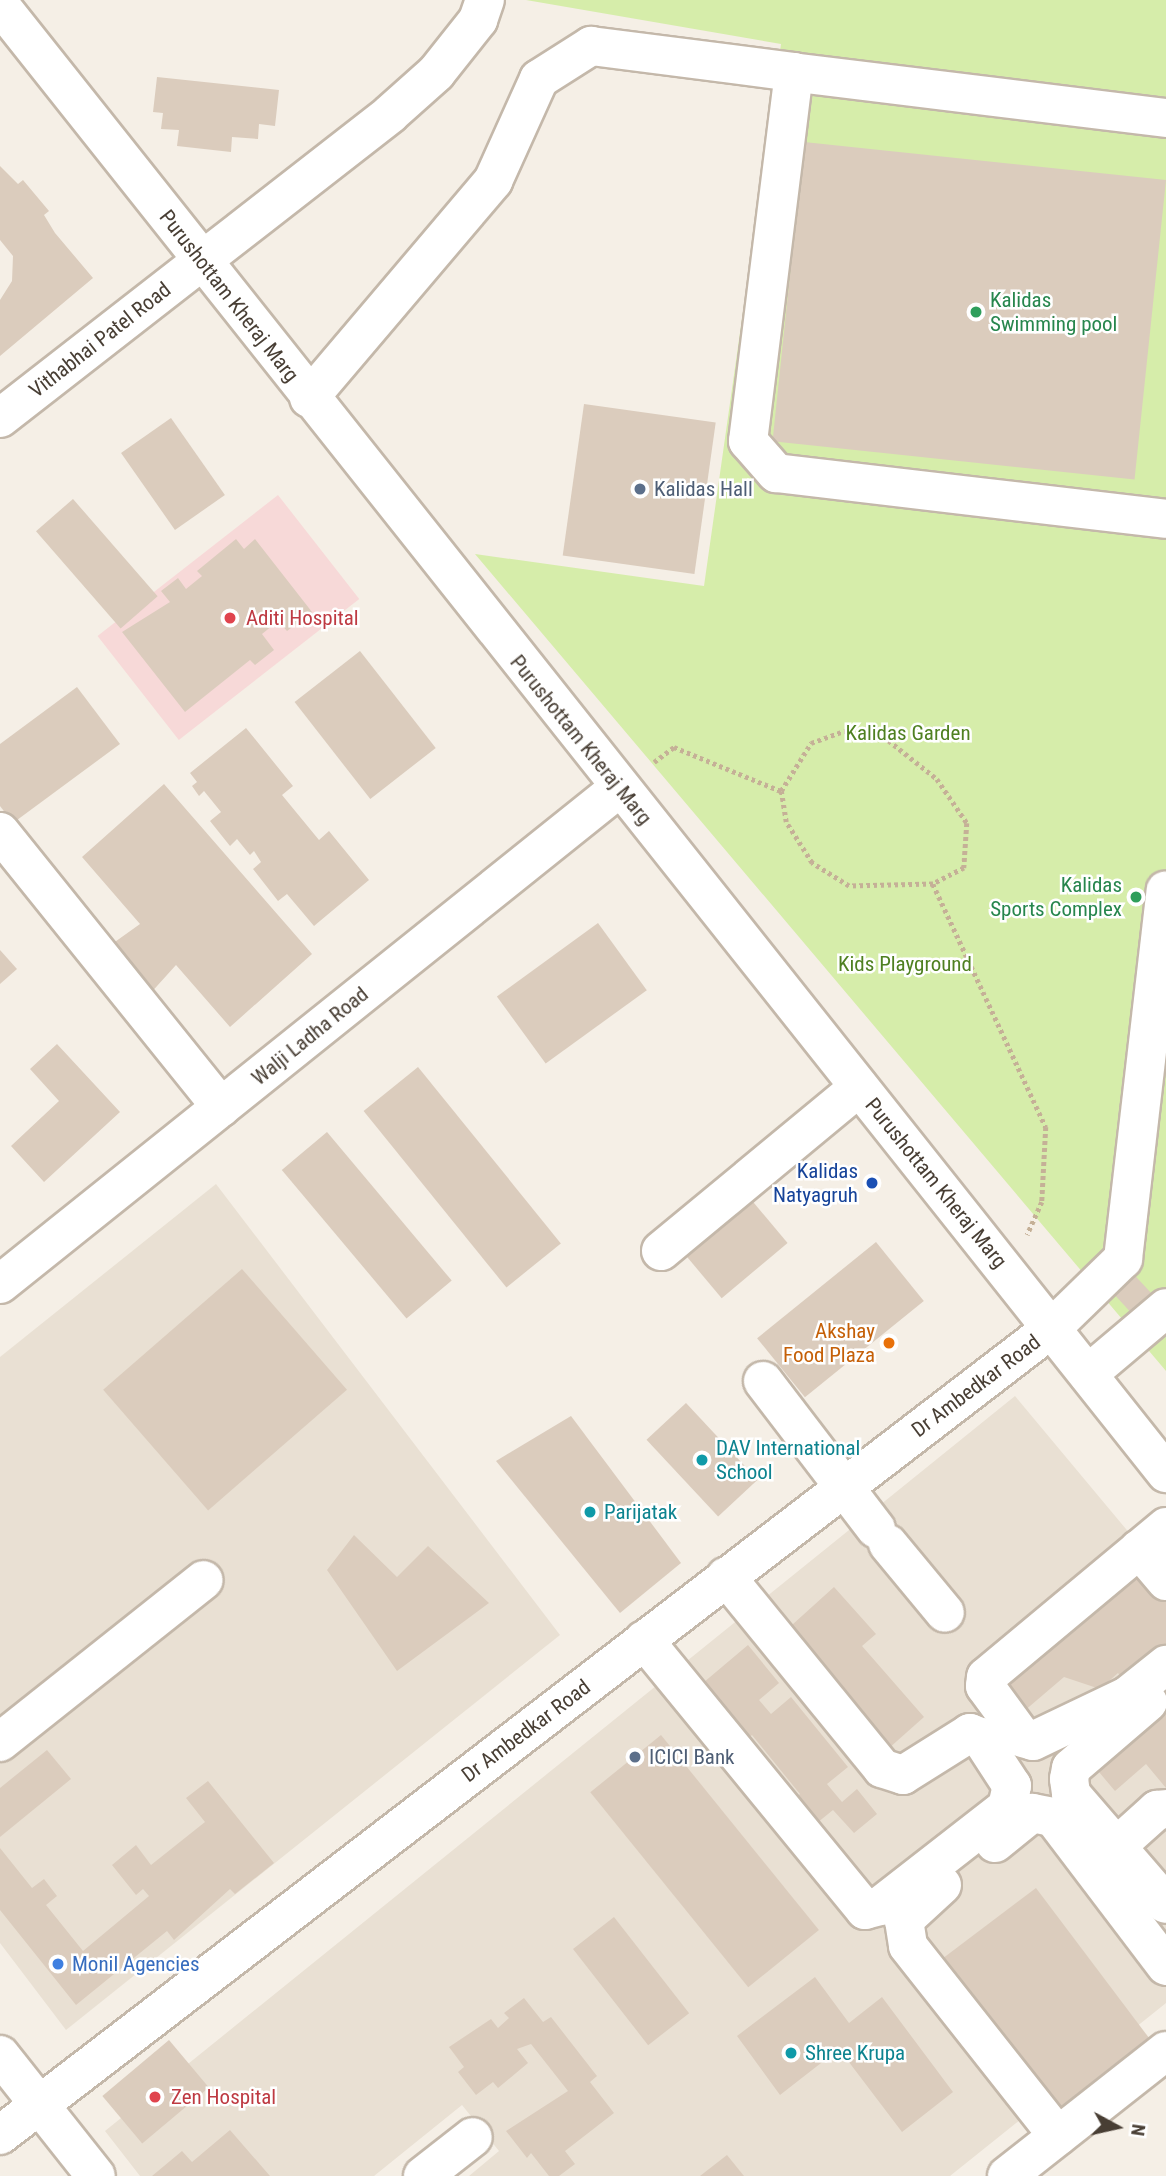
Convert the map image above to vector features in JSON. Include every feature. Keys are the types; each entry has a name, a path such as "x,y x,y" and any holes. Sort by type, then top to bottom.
{"street":[{"name":"Vithabhai Patel Road","path":"0,418 436,73 478,20 485,0"},
{"name":"Purushottam Kheraj Marg","path":"0,5 200,261 1166,1473"},
{"path":"309,398 493,181 539,79 592,46 1166,118"},
{"path":"794,72 748,441 776,473 1166,519"},
{"name":"Walji Ladha Road","path":"0,1284 619,788"},
{"path":"0,832 221,1107"},
{"name":"Dr Ambedkar Road","path":"0,2134 1052,1328 1123,1259 1166,890"},
{"path":"661,1251 859,1087"},
{"path":"1088,1374 1166,1308"},
{"path":"763,1381 842,1489 945,1613"},
{"path":"1045,1611 1166,1503"},
{"path":"1166,1581 1153,1538 986,1677 985,1686 1023,1738 1033,1741 1127,1696 1166,1665"},
{"path":"644,1640 852,1900 865,1909 880,1906 1007,1807 1012,1786 980,1737 970,1733 903,1774 882,1768 726,1577"},
{"path":"0,1742 204,1580"},
{"path":"1166,1687 1071,1768 1071,1794 1166,1905"},
{"path":"1117,1846 1157,1810 1166,1809"},
{"path":"1058,2136 908,1946 904,1920 1032,1813 1043,1812 1053,1817 1166,1966"},
{"path":"1007,2176 1166,2051"},
{"path":"0,2055 96,2176"},
{"path":"423,2176 473,2137"}],"path":[{"path":"844,731 883,736 937,779 967,823 964,868 933,884 849,886 812,863 786,822 780,791 811,743 844,731"},
{"path":"619,788 674,747 780,791"},
{"path":"933,884 1046,1127 1036,1223 1003,1266"}],"shaded area":[{"name":"Aditi Hospital","path":"278,495 359,599 179,740 98,636"},
{"path":"216,1184 560,1635 66,2030 0,1943 0,1357"},
{"path":"1015,1396 1166,1577 1166,2003 950,2176 469,2176 499,2151 462,2105 374,2176 140,2176 105,2131"}],"green space":[{"path":"526,0 1166,0 1166,1371 475,554 704,586 781,44"}],"building":[{"path":"157,77 279,90 275,126 259,124 258,139 232,137 231,152 177,146 179,130 161,129 163,113 153,112"},
{"name":"Kalidas Swimming pool","path":"804,142 1166,180 1135,479 773,441"},
{"path":"0,166 18,184 23,180 49,211 44,215 55,233 93,278 0,356 0,300 12,281 13,256 0,240"},
{"name":"Kalidas Hall","path":"584,404 716,423 694,574 563,556"},
{"path":"171,418 225,495 175,530 121,453"},
{"path":"73,499 158,596 121,629 36,531"},
{"path":"236,539 244,549 255,539 312,612 287,631 278,621 262,634 274,650 255,665 250,660 185,712 122,632 170,602 161,591 178,578 186,589 202,576 197,571"},
{"path":"360,651 436,748 370,799 295,702"},
{"path":"77,687 120,744 13,823 0,806 0,744"},
{"path":"246,728 293,786 282,795 319,840 329,831 369,880 314,926 287,894 278,901 253,869 261,862 254,851 250,855 237,839 230,846 210,821 221,812 204,791 199,796 192,786 197,782 190,773"},
{"path":"164,784 312,954 230,1027 176,965 148,996 105,949 140,924 82,857"},
{"path":"598,923 647,990 546,1064 497,996"},
{"path":"0,950 17,969 0,984"},
{"path":"57,1044 120,1112 44,1182 11,1146 59,1101 30,1069"},
{"path":"418,1067 561,1243 506,1287 364,1111"},
{"path":"327,1132 452,1281 407,1319 282,1170"},
{"path":"749,1197 788,1243 722,1298 683,1252"},
{"path":"876,1242 924,1301 805,1397 757,1338"},
{"path":"1125,1265 1160,1302 1139,1321 1105,1284"},
{"path":"242,1269 347,1390 208,1510 103,1390"},
{"name":"DAV International School","path":"686,1403 758,1480 718,1517 647,1440"},
{"name":"Parijatak","path":"571,1416 681,1563 620,1613 496,1461"},
{"path":"354,1535 397,1577 428,1546 489,1603 397,1671 327,1570"},
{"path":"1139,1567 1166,1597 1166,1660 1130,1689 1118,1673 1100,1689 1064,1677 1023,1712 993,1680"},
{"path":"834,1587 876,1634 862,1646 924,1717 888,1749 782,1634"},
{"path":"748,1645 779,1683 759,1700 771,1714 791,1697 848,1767 827,1784 842,1802 857,1789 877,1814 854,1833 833,1810 812,1827 791,1802 800,1794 752,1735 742,1744 697,1688"},
{"path":"1166,1709 1166,1788 1146,1764 1115,1791 1088,1759 1136,1734"},
{"path":"661,1735 819,1930 748,1987 590,1792"},
{"path":"47,1750 71,1779 0,1837 0,1788"},
{"path":"208,1781 274,1863 235,1894 230,1889 174,1940 167,1931 76,2005 0,1910 0,1848 32,1888 44,1879 57,1896 46,1905 83,1951 149,1896 143,1889 136,1895 112,1865 136,1845 151,1865 205,1822 186,1798"},
{"path":"1036,1888 1152,2041 1053,2116 937,1963"},
{"path":"614,1917 689,2013 648,2045 573,1949"},
{"name":"Shree Krupa","path":"815,1977 849,2023 882,1997 953,2092 902,2132 839,2049 780,2095 737,2036"},
{"path":"524,1998 543,2022 551,2017 597,2076 590,2082 614,2113 565,2151 575,2164 559,2176 549,2176 531,2153 527,2158 506,2131 568,2091 531,2044 517,2049 528,2063 498,2088 493,2082 476,2095 458,2072 464,2067 449,2047 491,2019 498,2028 509,2018 504,2013"},
{"path":"169,2040 209,2087 142,2143 102,2096"},
{"path":"230,2130 270,2176 152,2176 182,2151 192,2162"},
{"path":"727,2155 744,2176 700,2176"}],"place":[{"name":"Kalidas Swimming pool","path":"976,312"},
{"name":"Kalidas Hall","path":"640,489"},
{"name":"Aditi Hospital","path":"230,618"},
{"name":"Kalidas Sports Complex","path":"1136,897"},
{"name":"Kalidas Natyagruh","path":"872,1183"},
{"name":"Akshay Food Plaza","path":"889,1343"},
{"name":"DAV International School","path":"702,1460"},
{"name":"Parijatak","path":"590,1512"},
{"name":"ICICI Bank","path":"635,1757"},
{"name":"Monil Agencies","path":"58,1964"},
{"name":"Shree Krupa","path":"791,2053"},
{"name":"Zen Hospital","path":"155,2097"}],"park label":[{"name":"Kalidas Garden","path":"908,733"},
{"name":"Kids Playground","path":"905,964"}]}
